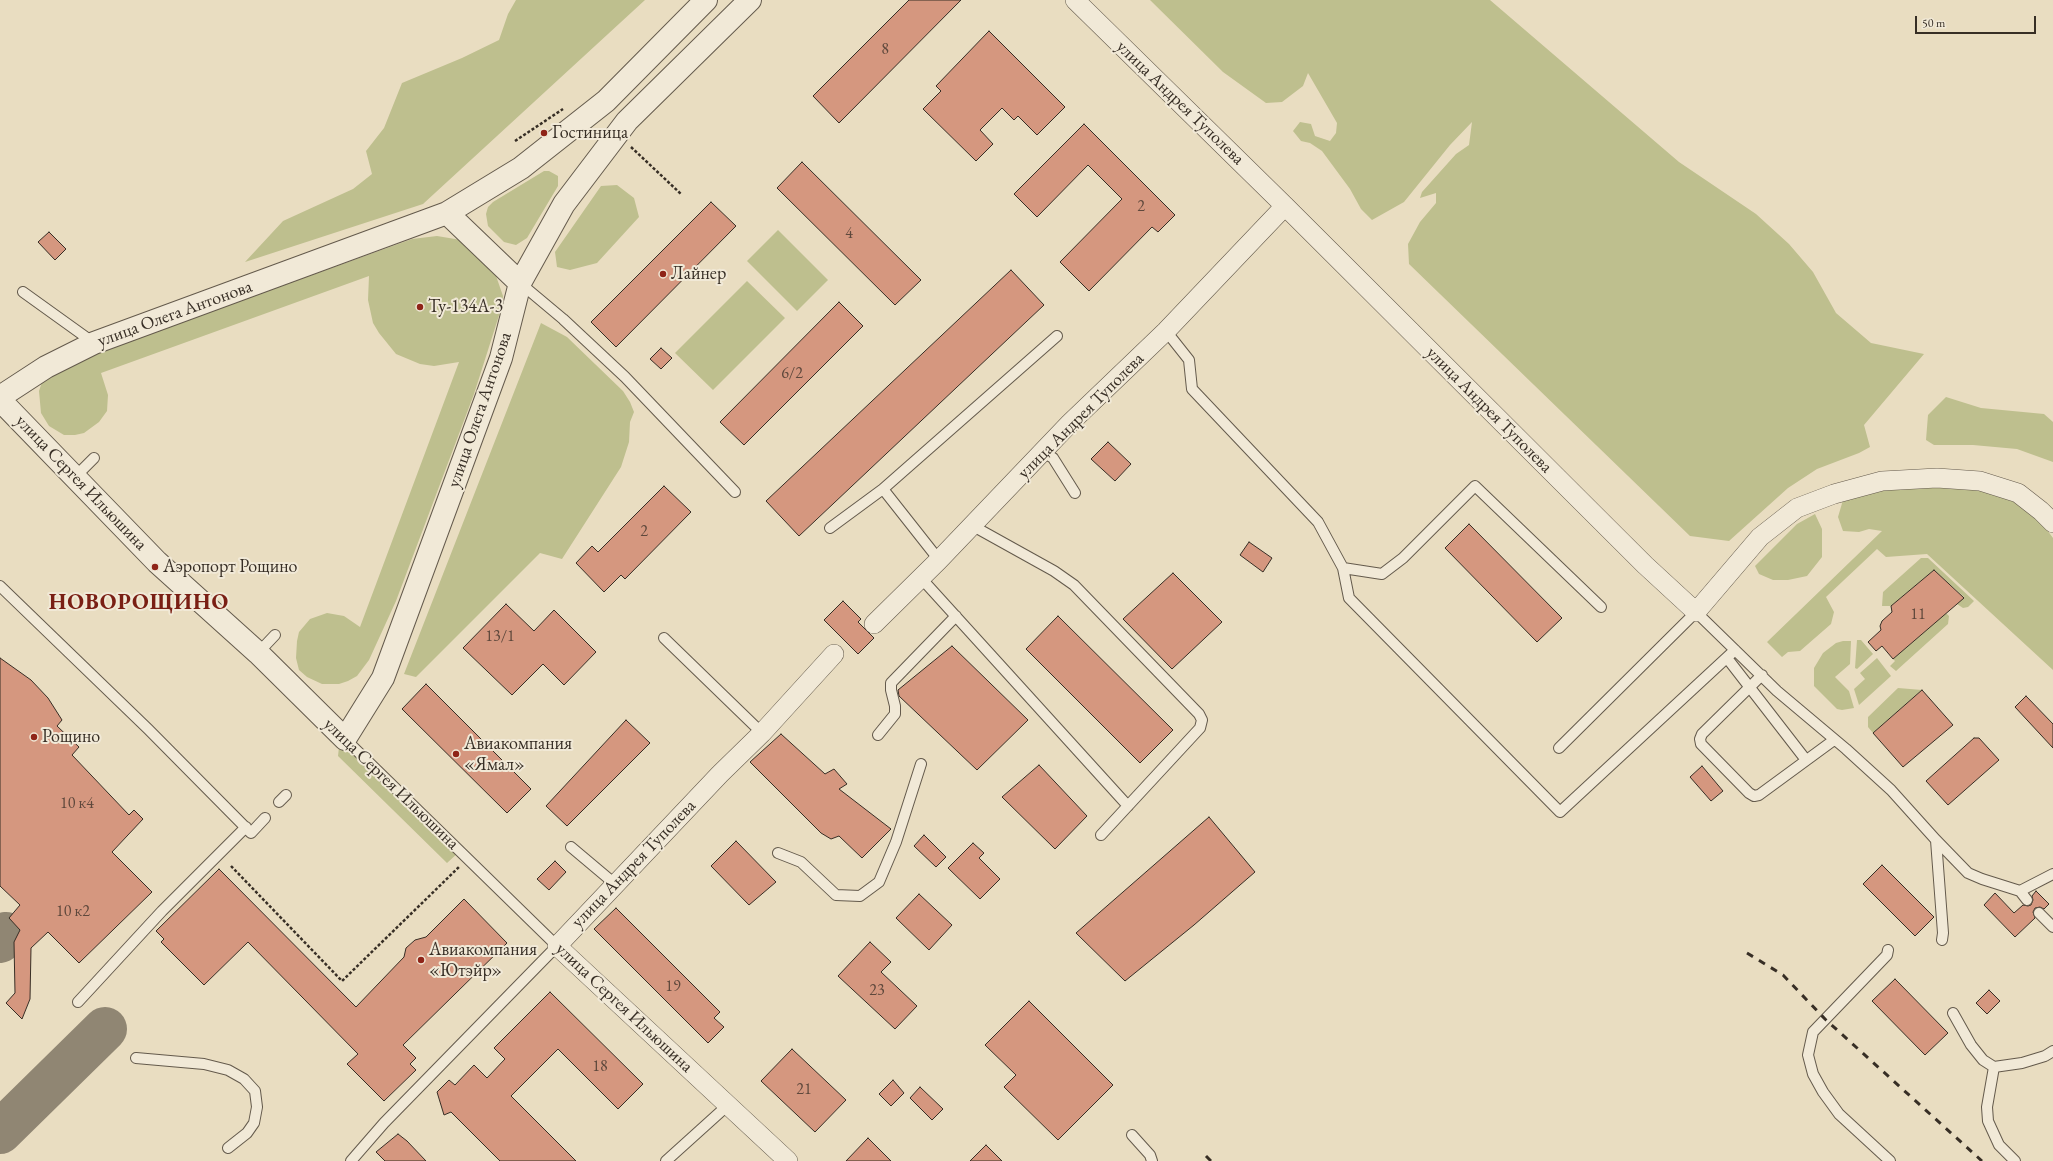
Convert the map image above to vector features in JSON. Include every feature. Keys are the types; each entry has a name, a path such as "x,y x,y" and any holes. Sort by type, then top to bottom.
{"street":[{"name":"улица Олега Антонова","path":"0,397 46,367 94,343 448,213 521,168 606,101 706,0"},
{"name":"улица Олега Антонова","path":"345,739 384,678 501,358 520,283 564,204 627,121 750,0"},
{"name":"улица Андрея Туполева","path":"1075,0 1285,206 1640,560 1696,612"},
{"name":"улица Андрея Туполева","path":"874,624 939,560 1043,452 1166,331 1285,206"},
{"path":"448,213 520,283"},
{"name":"улица Сергея Ильюшина","path":"0,400 157,562 258,653 345,739"},
{"path":"1696,612 1760,537 1798,508 1834,494 1882,481 1937,478 1980,481 2018,493 2041,511 2053,523"},
{"name":"улица Андрея Туполева","path":"557,946 615,884 762,733 834,654"},
{"name":"улица Сергея Ильюшина","path":"557,946 788,1161"}],"lane":[{"path":"520,283 563,319 625,377 736,492"},
{"path":"23,292 94,343"},
{"path":"1166,331 1189,360 1192,389 1318,522 1343,568 1349,598 1560,812 1735,650"},
{"path":"830,528 883,489 1056,336"},
{"path":"1043,452 1053,458 1075,494"},
{"path":"75,477 94,458"},
{"path":"1343,568 1382,574 1403,558 1475,486 1601,607"},
{"path":"883,489 939,560"},
{"path":"972,526 1054,571 1074,585 1199,714 1202,720 1200,728 1101,835"},
{"path":"921,578 1128,806"},
{"path":"0,586 148,729 251,833 265,818"},
{"path":"1559,748 1696,612 1777,691 1891,790 1968,873 2020,891 2027,900"},
{"path":"878,735 895,714 895,706 891,690 892,683 956,616"},
{"path":"258,653 275,635"},
{"path":"664,638 762,733"},
{"path":"1727,658 1806,760"},
{"path":"1762,676 1702,734 1700,739 1701,744 1754,796 1759,795 1834,740"},
{"name":"улица Сергея Ильюшина","path":"345,739 557,946"},
{"path":"778,853 801,862 836,895 860,896 879,882 896,842 921,764"},
{"path":"78,1002 162,911 246,827"},
{"path":"1936,840 1943,934 1942,940"},
{"path":"571,847 615,884"},
{"path":"2020,891 2053,874"},
{"path":"2040,913 2053,927"},
{"name":"улица Андрея Туполева","path":"351,1161 384,1122 557,946"},
{"path":"1888,950 1887,955 1813,1032 1808,1055 1813,1074 1839,1114 1890,1161"},
{"path":"1953,1013 1971,1045 1982,1060 1994,1066 2022,1063 2045,1056 2053,1051"},
{"path":"136,1058 204,1064 228,1070 244,1079 255,1091 257,1107 254,1122 247,1133 228,1148"},
{"path":"1994,1066 1988,1107 1988,1121 1999,1145 2015,1161"},
{"path":"666,1161 728,1105"},
{"path":"1132,1136 1150,1155 1152,1161"}],"path":[{"path":"515,141 569,106"},
{"path":"627,144 681,194"},
{"path":"231,866 342,981 461,865"}],"green space":[{"path":"516,0 645,0 423,204 245,262 283,221 353,189 372,174 366,151 384,128 402,83 462,58 499,40 508,14"},
{"path":"1150,0 1490,0 1679,162 1756,214 1789,244 1813,272 1836,313 1871,343 1924,354 1864,425 1870,447 1859,453 1817,469 1788,488 1729,541 1690,536 1409,264 1408,244 1420,222 1436,203 1436,193 1420,198 1422,192 1456,154 1469,145 1472,122 1450,145 1404,202 1372,220 1361,209 1350,189 1322,151 1310,143 1301,141 1293,131 1300,122 1311,124 1315,136 1330,141 1336,133 1337,123 1308,73 1303,86 1282,102 1266,103 1223,72"},
{"path":"544,171 549,171 558,176 558,186 527,238 516,245 504,242 488,226 486,214 488,207 493,202"},
{"path":"617,185 634,198 639,217 597,263 570,270 557,267 555,252 601,186"},
{"path":"778,230 828,280 797,311 747,261"},
{"path":"437,236 461,240 495,273 503,296 502,306 474,394 396,601 369,660 357,676 348,681 339,684 322,684 307,677 299,670 296,658 299,632 310,619 327,613 344,616 360,627 459,362 434,366 420,364 396,354 373,323 368,300 369,276 101,373 108,395 107,411 99,422 84,433 64,435 49,426 41,413 39,391 42,382 59,366 412,239"},
{"path":"747,281 785,318 713,390 675,353"},
{"path":"541,323 567,337 623,391 630,402 634,412 630,422 629,442 621,467 562,559 540,553 416,677 404,674"},
{"path":"1946,397 1981,408 2044,414 2053,422 2053,462 2017,449 1973,445 1934,445 1926,440 1928,415"},
{"path":"1932,485 1994,492 2033,511 2053,538 2053,670 1927,554 1886,557 1877,549 1826,597 1834,612 1831,624 1800,651 1788,652 1782,657 1767,642 1882,531 1869,529 1859,532 1843,531 1838,517 1843,500 1889,488"},
{"path":"1815,514 1822,529 1822,557 1807,576 1788,580 1773,580 1759,574 1755,566 1797,524"},
{"path":"1921,558 1928,558 1974,601 1968,607 1963,608 1957,604 1964,597 1934,570 1891,606 1882,606 1883,592"},
{"path":"1946,613 1949,616 1948,624 1896,671 1890,666 1895,661 1893,659"},
{"path":"1857,640 1861,640 1873,654 1857,669 1855,668"},
{"path":"1851,641 1850,664 1835,677 1849,691 1854,708 1842,710 1837,709 1814,686 1814,668 1823,653 1836,643"},
{"path":"1877,658 1891,676 1859,705 1854,689 1865,679 1860,673"},
{"path":"1898,688 1922,690 1873,733 1868,727 1868,717"},
{"path":"343,745 459,852 447,863 338,756 339,747"}],"building":[{"path":"909,0 961,0 839,123 813,96"},
{"path":"989,31 1065,107 1037,135 1018,116 1014,120 1002,108 980,130 993,144 976,161 923,109 941,91 936,86"},
{"path":"1084,124 1175,215 1158,232 1152,227 1089,291 1060,262 1122,199 1088,165 1037,217 1014,194"},
{"path":"802,162 921,280 895,305 777,188"},
{"name":"Лайнер","path":"711,202 736,226 616,347 591,322"},
{"path":"49,232 66,249 55,260 38,242"},
{"path":"1011,270 1044,305 799,536 766,501"},
{"path":"839,302 863,326 744,445 720,422"},
{"path":"661,348 672,358 661,369 650,359"},
{"path":"1108,442 1131,464 1115,481 1091,459"},
{"path":"664,486 691,512 625,579 621,575 604,592 576,563 592,546 598,552"},
{"path":"1469,524 1562,618 1537,642 1445,548"},
{"path":"1249,542 1272,558 1263,572 1240,555"},
{"path":"1934,570 1964,598 1893,659 1882,646 1876,651 1868,642 1881,630 1880,626 1882,621 1892,612 1891,606"},
{"path":"1173,573 1222,622 1172,669 1123,619"},
{"path":"843,601 861,619 858,622 874,638 858,654 824,620"},
{"path":"506,604 534,631 554,610 596,652 564,685 543,664 512,695 463,648"},
{"path":"1058,616 1173,730 1140,763 1026,649"},
{"path":"952,646 1028,720 977,770 899,696 898,690"},
{"path":"0,658 31,680 48,698 62,720 57,726 79,747 72,755 129,815 134,810 143,819 112,852 152,892 79,963 48,932 31,948 30,999 22,1019 6,1003 15,993 14,942 20,930 9,918 20,905 0,886"},
{"path":"426,684 531,789 507,813 402,709"},
{"path":"1922,690 1953,725 1903,767 1873,733"},
{"path":"2026,696 2053,724 2053,748 2015,707"},
{"path":"626,720 650,743 567,826 546,806"},
{"path":"781,734 825,774 834,769 847,784 839,789 891,829 862,858 839,836 831,839 821,833 750,762"},
{"path":"1974,738 1979,738 1999,760 1948,805 1926,781"},
{"path":"1039,765 1087,816 1055,849 1002,797"},
{"path":"1702,766 1723,791 1711,801 1690,777"},
{"path":"1209,817 1255,872 1194,925 1125,981 1076,933"},
{"path":"924,835 946,857 936,867 914,846"},
{"path":"736,841 776,882 749,905 711,866"},
{"path":"973,843 984,853 979,858 1000,879 980,899 948,868"},
{"path":"555,861 566,872 549,890 537,879"},
{"path":"1882,865 1934,917 1915,936 1863,884"},
{"path":"219,869 356,1007 404,957 406,948 415,940 426,937 464,899 507,943 403,1045 416,1058 410,1064 416,1070 384,1101 347,1064 358,1054 248,942 204,985 161,942 164,939 156,931"},
{"path":"2036,891 2049,904 2044,909 2040,907 2035,908 2033,912 2035,918 2015,937 1984,905 1995,893 2014,913 2023,905 2031,905 2033,900 2032,896"},
{"path":"919,894 952,925 929,950 896,918"},
{"path":"616,908 720,1012 714,1018 724,1027 708,1043 594,929"},
{"path":"870,942 891,962 881,972 917,1006 895,1029 838,976"},
{"path":"1895,979 1948,1033 1925,1055 1872,1001"},
{"path":"1989,990 2000,1001 1987,1014 1976,1003"},
{"path":"550,992 643,1084 618,1109 558,1049 511,1096 576,1161 500,1161 451,1112 444,1115 437,1092 449,1080 455,1085 474,1065 487,1078 505,1059 494,1048"},
{"path":"1029,1001 1113,1085 1058,1140 1004,1087 1016,1075 985,1045"},
{"path":"792,1049 846,1100 815,1132 761,1081"},
{"path":"893,1080 904,1093 891,1106 879,1094"},
{"path":"920,1087 943,1109 932,1120 910,1098"},
{"path":"398,1134 407,1141 426,1161 385,1161 376,1152"},
{"path":"868,1138 891,1161 846,1161"},
{"path":"986,1145 1002,1161 970,1161"}],"taxiway":[{"path":"0,941 6,934"},
{"path":"0,1132 105,1029"}],"railway":[{"path":"1747,953 1783,975 1825,1019 1982,1161"},
{"path":"1206,1156 1211,1161"}],"place":[{"name":"Гостиница","path":"544,133"},
{"name":"Лайнер","path":"663,274"},
{"name":"Ту-134А-3","path":"420,307"},
{"name":"Аэропорт Рощино","path":"155,567"},
{"name":"Рощино","path":"34,737"},
{"name":"Авиакомпания «Ямал»","path":"456,754"},
{"name":"Авиакомпания «Ютэйр»","path":"421,960"}],"district":[{"name":"НОВОРОЩИНО","path":"139,603"}]}
